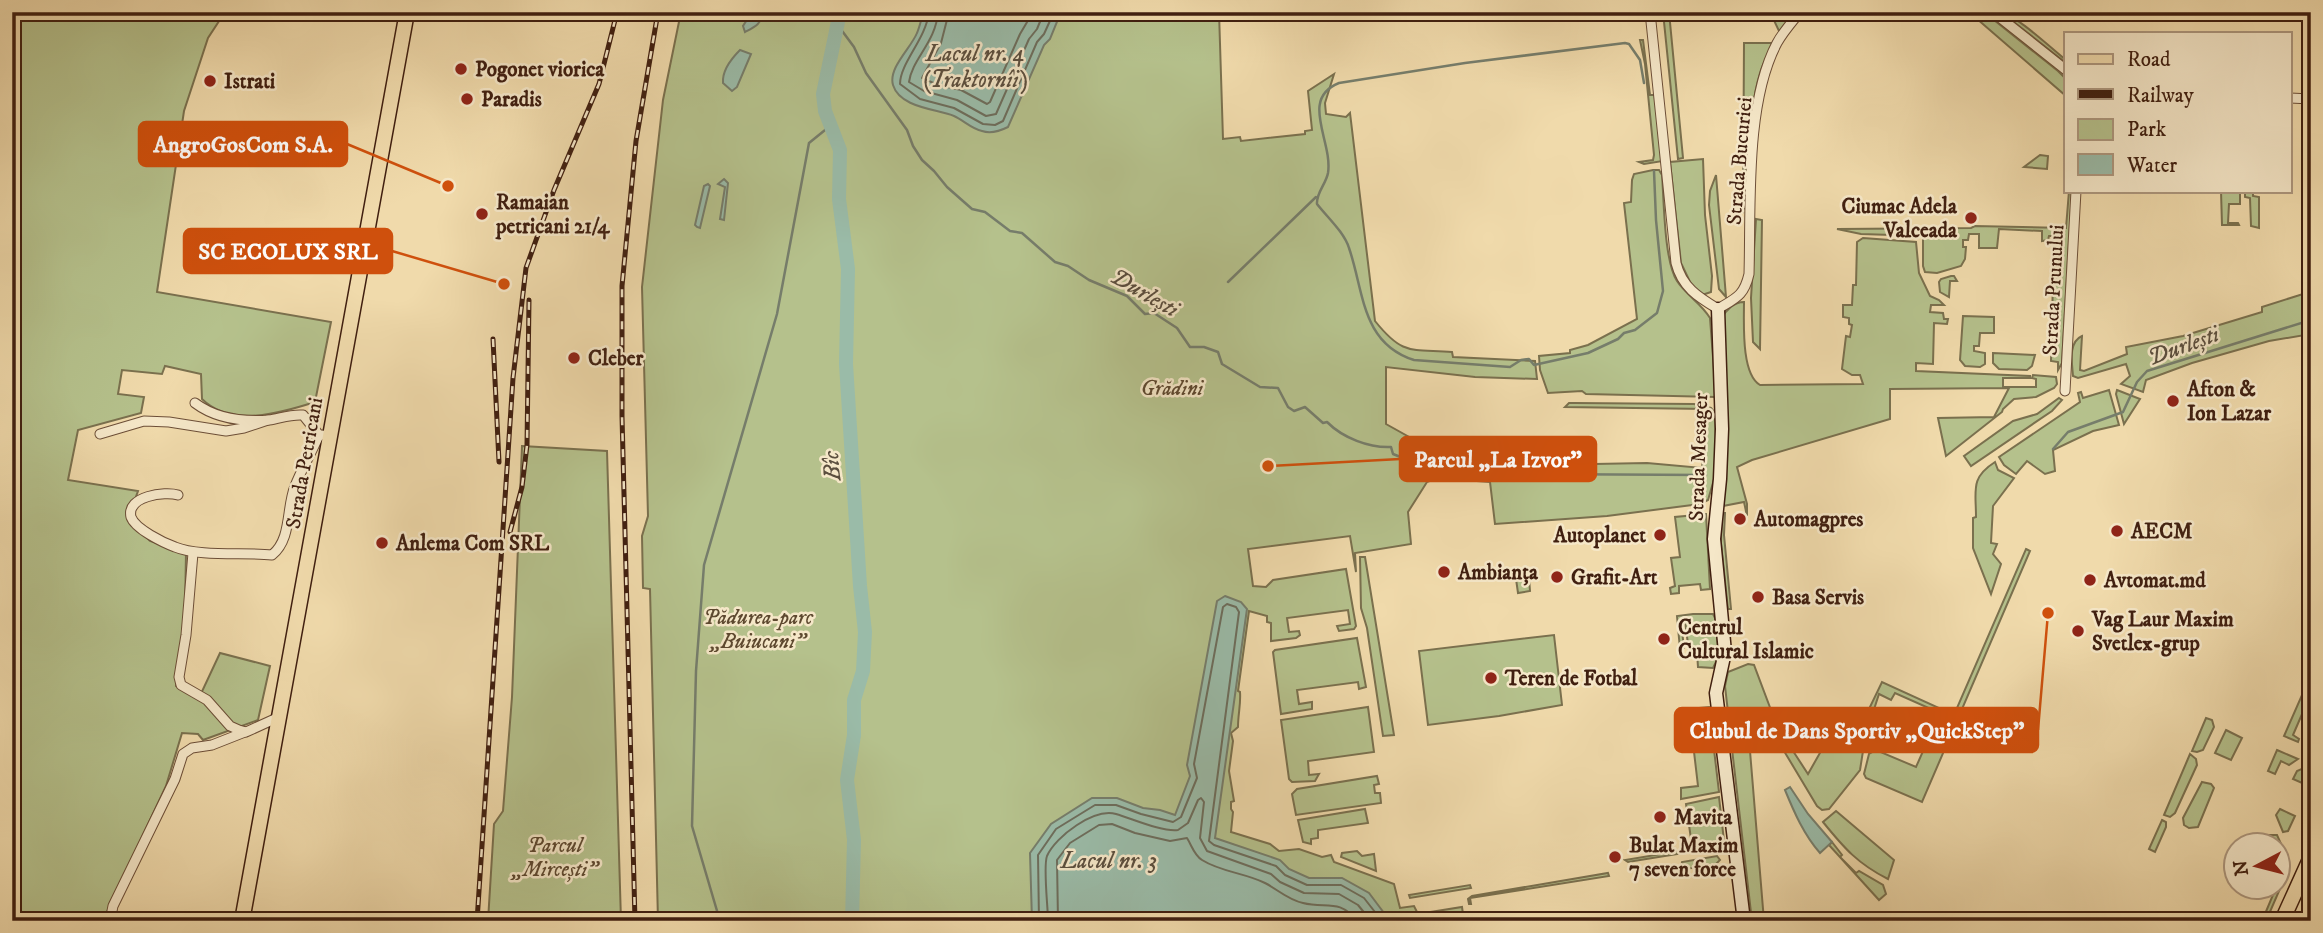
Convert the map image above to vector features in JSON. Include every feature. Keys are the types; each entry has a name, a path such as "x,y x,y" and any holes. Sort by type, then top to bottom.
{"main road":[{"name":"Strada Petricani","path":"242,921 279,717 325,435 407,12"},
{"path":"2282,921 2311,857"}],"street":[{"path":"1650,12 1676,263 1684,283 1690,290 1718,309"},
{"name":"Strada Bucuriei","path":"1718,309 1739,296 1746,286 1749,274 1758,105 1768,64 1777,43 1800,12"},
{"path":"1993,12 2064,68"},
{"path":"2292,98 2311,99"},
{"name":"Strada Prunului","path":"2065,391 2076,192"},
{"name":"Strada Mesager","path":"1718,309 1722,429 1714,539 1725,652 1716,693 1744,921"},
{"path":"195,403 219,417 268,420"},
{"path":"100,434 149,421 226,431 268,420 303,415 325,435 294,486 284,541 272,555 243,552 192,553 152,536 135,524 132,509 138,501 160,493 178,495"},
{"path":"192,553 186,635 179,677 181,685 207,700 230,726 246,732"},
{"path":"110,921 113,906 175,779 183,754 192,748 212,745 279,717"}],"green space":[{"path":"12,12 225,12 208,38 184,111 157,292 331,322 315,402 272,414 242,416 214,408 202,399 201,374 165,366 162,374 122,370 118,394 144,397 141,413 78,430 68,480 138,491 128,519 150,541 186,553 185,610 176,686 199,698 220,653 270,666 258,720 203,740 198,734 182,733 166,786 106,914 106,921 12,921"},
{"path":"681,12 1219,12 1223,139 1240,137 1241,141 1305,134 1305,131 1312,130 1308,91 1334,74 1325,103 1326,114 1346,117 1350,113 1375,321 1393,340 1417,350 1452,352 1453,357 1535,361 1537,379 1475,377 1386,367 1386,424 1438,453 1540,460 1541,465 1647,463 1702,468 1707,409 1565,407 1569,403 1575,403 1694,404 1711,408 1715,413 1717,469 1708,500 1700,504 1607,516 1495,524 1490,482 1437,478 1427,482 1408,512 1411,544 1355,553 1356,572 1350,536 1248,549 1253,586 1266,587 1273,580 1346,569 1356,626 1354,629 1339,631 1337,626 1350,624 1348,610 1287,618 1289,632 1299,631 1300,635 1296,638 1271,641 1271,623 1267,622 1267,616 1249,611 1238,691 1238,727 1231,733 1233,741 1229,771 1234,801 1231,802 1231,832 1270,844 1279,851 1299,849 1322,857 1331,855 1334,862 1394,884 1400,908 1414,906 1418,914 1462,907 1464,921 658,921 650,589 643,588 642,536 648,516 642,287 663,100"},
{"path":"1663,12 1669,12 1683,158 1678,159"},
{"path":"1770,12 1795,12 1780,33"},
{"path":"1969,12 1984,12 2058,71 2064,77 2064,94"},
{"path":"2001,12 2024,26 2064,58 2064,61"},
{"path":"1640,40 1643,40 1650,95 1656,95 1663,161 1644,164 1639,162 1653,160 1654,155"},
{"path":"1744,43 1773,43 1761,69 1756,90 1743,213"},
{"path":"2311,110 2308,245 2304,244"},
{"path":"2040,155 2048,156 2047,169 2024,167"},
{"path":"1703,159 1705,215 1712,276 1711,292 1702,295 1692,286 1681,263 1670,162"},
{"path":"1659,170 1662,175 1667,245 1673,272 1681,286 1710,318 1716,397 1586,394 1582,391 1548,393 1540,370 1539,356 1570,353 1570,350 1588,345 1637,319 1624,203 1631,202 1634,174"},
{"path":"1716,175 1726,297 1719,289 1709,205 1710,191"},
{"path":"2069,192 2072,192 2062,363 2058,370 2058,362 2051,361 2056,236 2049,236 2048,240 2042,241 2042,231 1999,229 1997,248 1979,248 1979,234 1969,234 1968,240 1963,240 1963,247 1966,247 1961,266 1937,273 1925,272 1923,236 1861,234 1837,229 1975,226 2066,228"},
{"path":"2221,192 2240,192 2240,204 2229,204 2228,223 2239,225 2222,225"},
{"path":"2245,192 2253,192 2253,196 2259,197 2259,228 2251,226 2250,198 2245,197"},
{"path":"1756,219 1762,220 1760,349 1753,342 1751,298"},
{"path":"1863,238 1916,242 1919,273 1930,296 1944,305 1931,305 1930,312 1943,313 1944,319 1948,319 1947,324 1934,323 1933,364 1916,363 1916,371 2030,376 2003,378 2003,387 2036,387 2033,375 2056,377 2057,384 2036,397 2014,399 2002,412 1946,456 1938,418 1994,417 2009,388 1890,389 1890,419 1752,460 1737,467 1747,504 1747,516 1744,502 1723,506 1722,318 1731,307 1744,302 1744,335 1749,370 1760,385 1863,384 1860,375 1852,375 1842,369 1846,336 1850,337 1852,325 1849,324 1849,318 1843,317 1843,305 1852,305 1853,285 1856,285 1857,242"},
{"path":"1951,276 1957,281 1950,281 1949,297 1940,292 1939,282"},
{"path":"2303,294 2304,298 2311,296 2311,334 2269,341 2192,363 2146,380 2143,392 2121,384 2130,376 2126,364 2078,378 2073,376 2073,348 2082,336 2080,370 2084,371 2127,354 2126,347 2183,336 2262,312 2262,307"},
{"path":"1963,316 1994,317 1994,333 1980,333 1979,346 1974,346 1974,351 1985,353 1985,364 1980,367 1965,366 1960,360"},
{"path":"1993,353 2035,355 2032,366 2027,370 1999,369 1993,363"},
{"path":"2109,390 2119,425 2093,431 2053,450 2055,471 2045,474 2027,461 2016,474 2004,465 1999,457 2080,402 2078,393 2081,392 2083,398"},
{"path":"2117,390 2140,399 2124,424 2116,394"},
{"path":"2059,398 2062,400 2052,411 1971,466 1964,456 2013,421 2037,414"},
{"name":"Parcul „Mircești”","path":"522,446 607,451 621,921 488,921 494,824 503,811 512,697"},
{"path":"1995,462 1998,470 2014,478 1993,506 1991,543 1997,544 1993,554 2001,564 1991,594 1973,548 1973,518 1976,517 1975,492 1978,479"},
{"path":"1722,513 1725,513 1724,535 1731,609 1728,609 1721,543"},
{"path":"1706,514 1710,589 1701,590 1700,584 1679,586 1679,593 1671,594 1670,588 1675,586 1671,558 1680,557 1675,517"},
{"path":"2026,549 2030,551 1922,802 1866,778 1864,774 1869,754 1876,750 1916,767 1940,713 1895,693 1891,700 1879,694 1865,737 1859,740 1855,738 1882,682 1954,715"},
{"path":"1360,557 1365,557 1394,735 1383,736 1367,628 1361,608"},
{"path":"1529,578 1530,591 1518,593 1516,579"},
{"path":"1713,614 1715,618 1719,656 1713,668 1698,667 1697,652 1689,652 1685,621 1681,622 1684,648 1680,649 1677,616"},
{"name":"Teren de Fotbal","path":"1554,635 1562,705 1428,725 1419,651"},
{"path":"1357,638 1366,687 1359,689 1358,682 1297,690 1299,704 1312,702 1312,709 1281,714 1273,652 1275,650"},
{"path":"1748,664 1754,665 1780,734 1734,733 1730,730 1725,686 1728,672"},
{"path":"2302,695 2309,698 2293,735 2299,739 2298,742 2284,736"},
{"path":"1368,707 1374,752 1308,761 1309,775 1319,774 1315,781 1292,782 1289,779 1281,720"},
{"path":"1709,707 1719,792 1681,799 1681,788 1698,786 1689,709"},
{"path":"2206,718 2212,720 2214,727 2203,750 2192,751"},
{"path":"2226,730 2242,738 2231,760 2215,753"},
{"path":"1799,737 1793,751 1808,774 1829,737 1863,751 1860,770 1829,809 1822,810 1817,806 1781,746"},
{"path":"1753,742 1755,749 1750,751 1764,921 1752,921 1732,749"},
{"path":"2277,750 2298,759 2289,765 2281,761 2275,774 2268,771"},
{"path":"2190,754 2196,759 2197,765 2175,813 2170,817 2164,815"},
{"path":"2311,765 2309,786 2293,779 2297,771"},
{"path":"1377,776 1379,784 1374,785 1375,793 1380,793 1381,803 1296,815 1292,794 1297,789"},
{"path":"2202,782 2211,784 2214,788 2198,827 2189,828 2184,825 2183,818"},
{"path":"1719,797 1724,841 1692,846 1686,804"},
{"path":"1365,809 1368,823 1318,830 1318,838 1311,839 1311,844 1303,842 1298,820"},
{"path":"2280,809 2295,816 2288,831 2283,832 2276,815"},
{"path":"1836,811 1894,860 1888,879 1852,855 1823,822"},
{"path":"2162,820 2166,822 2166,827 2155,852 2149,849"},
{"path":"1832,842 1842,855 1840,857 1856,873 1859,871 1883,885 1886,894 1879,900 1829,845"},
{"path":"1685,850 1683,853 1628,862 1625,860"},
{"path":"1357,851 1362,856 1374,854 1376,871 1341,857 1342,853"},
{"path":"1717,856 1720,860 1713,867 1673,869 1681,868 1682,862"},
{"path":"1608,873 1609,876 1470,898 1469,904 1468,899 1472,896"},
{"path":"1470,885 1471,888 1410,898 1409,895"},
{"path":"2270,902 2274,902 2266,921 2262,921"}],"water":[{"path":"752,12 762,12 761,19 755,27 745,32 743,26"},
{"name":"Lacul nr. 4 (Traktornîi)","path":"924,12 1061,12 1008,127 992,132 978,130 954,116 911,103 897,93 892,78 894,72 917,33"},
{"path":"740,50 751,54 737,87 732,91 723,83 723,78 728,65"},
{"path":"724,179 728,183 724,220 720,219 725,187 718,184"},
{"path":"704,186 710,186 700,228 695,225"},
{"name":"Lacul nr. 3","path":"1225,596 1241,602 1247,609 1215,838 1280,860 1289,869 1309,878 1342,878 1369,893 1390,921 1032,921 1030,853 1051,824 1092,798 1117,798 1143,808 1175,815 1190,776 1187,765 1217,601"},
{"path":"1790,787 1832,842 1820,853 1804,831 1792,807 1785,790"}],"waterway":[{"name":"Bîc","path":"840,12 823,94 825,111 840,150 839,199 848,269 846,364 865,632 863,671 854,700 854,735 847,780 854,840 852,921"},
{"name":"Durlești","path":"837,24 854,47 866,73 907,130 922,160 972,209 985,212 1010,231 1022,233 1055,262 1127,296 1145,314 1154,313 1177,328 1190,347 1204,347 1218,352 1222,364 1260,387 1278,388 1288,407 1294,411 1305,407 1323,423 1327,422 1348,437 1365,444 1391,447 1393,454 1408,460 1416,467 1500,474 1706,475"},
{"path":"1644,83 1640,60 1629,44 1625,43 1465,63 1339,83 1327,90 1321,99 1320,122 1328,173 1317,204 1347,242 1367,314 1374,328 1397,352 1414,360 1510,367 1521,360 1529,359 1534,365 1588,353 1618,339 1624,333 1635,330 1657,313 1663,291 1654,171"},
{"path":"720,921 692,826 696,671 704,565 777,314 809,143 830,126"},
{"path":"1228,282 1316,197"},
{"name":"Durlești","path":"2053,449 2068,432 2123,412 2137,382 2147,371 2311,320"}],"railway":[{"path":"477,921 513,378 526,268 554,190 599,84 617,12"},
{"path":"635,921 622,416 622,286 636,141 658,12"},
{"path":"510,532 522,487 527,445 529,300"},
{"path":"493,339 499,462"}],"place":[{"name":"Pogonet viorica","path":"461,69"},
{"name":"Istrati","path":"210,81"},
{"name":"Paradis","path":"467,99"},
{"name":"AngroGosCom S.A.","path":"448,186"},
{"name":"Ramaian petricani 21/4","path":"482,214"},
{"name":"Ciumac Adela Valceada","path":"1971,218"},
{"name":"SC ECOLUX SRL","path":"504,284"},
{"name":"Cleber","path":"574,358"},
{"name":"Afton & Ion Lazar","path":"2173,401"},
{"name":"Parcul „La Izvor”","path":"1268,466"},
{"name":"Automagpres","path":"1740,519"},
{"name":"AECM","path":"2117,531"},
{"name":"Autoplanet","path":"1660,535"},
{"name":"Anlema Com SRL","path":"382,543"},
{"name":"Ambianța","path":"1444,572"},
{"name":"Grafit-Art","path":"1557,577"},
{"name":"Avtomat.md","path":"2090,580"},
{"name":"Basa Servis","path":"1758,597"},
{"name":"Clubul de Dans Sportiv „QuickStep”","path":"2048,613"},
{"name":"Vag Laur Maxim Svetlex-grup","path":"2078,631"},
{"name":"Centrul Cultural Islamic","path":"1664,639"},
{"name":"Teren de Fotbal","path":"1491,678"},
{"name":"Mavita","path":"1660,817"},
{"name":"Bulat Maxim 7 seven force","path":"1615,857"}],"park label":[{"name":"Grădini","path":"1172,388"},
{"name":"Pădurea-parc „Buiucani”","path":"758,629"}]}
